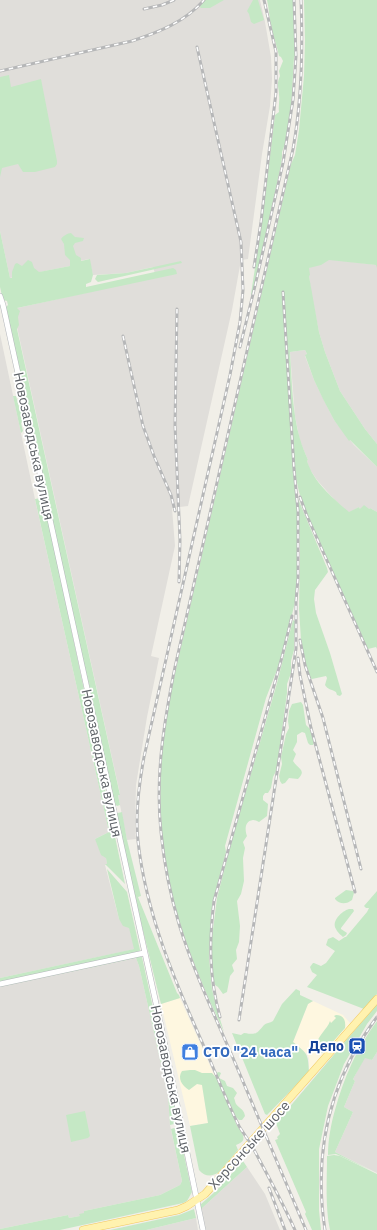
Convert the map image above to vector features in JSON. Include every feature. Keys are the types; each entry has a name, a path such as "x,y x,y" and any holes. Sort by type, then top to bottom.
{"main road":[{"name":"Херсонське шосе","path":"84,1230 178,1210 196,1200 212,1187 377,999"}],"street":[{"name":"Новозаводська вулиця","path":"0,296 158,1017 203,1230"},
{"path":"0,984 144,953"}],"shaded area":[{"path":"0,0 260,0 271,57 272,79 270,106 248,259 241,260 232,310 188,506 172,508 175,546 151,656 159,658 147,717 136,785 136,839 127,840 118,795 120,794 13,309 156,277 153,267 126,273 93,275 89,259 70,263 70,266 10,278 0,231"},
{"path":"324,259 377,265 377,444 365,429 340,391 319,332 311,292 309,268"},
{"path":"0,334 109,832 95,839 106,857 107,864 105,865 119,919 129,927 135,949 0,978"},
{"path":"305,350 307,354 305,356 314,380 334,420 354,445 377,467 377,512 370,508 360,509 359,507 349,513 332,497 309,468 308,460 300,441 295,416 290,352"},
{"path":"136,958 168,1095 170,1125 182,1181 180,1185 160,1195 84,1211 84,1213 80,1216 69,1218 68,1215 0,1229 0,987"},
{"path":"180,998 215,1077 202,1084 208,1123 190,1126 161,1004"},
{"path":"313,1001 343,1015 351,1024 309,1072 309,1058 307,1054 293,1042 308,1004"},
{"path":"377,1052 377,1173 335,1152 353,1112 344,1107 355,1081 353,1079 365,1057 372,1060"},
{"path":"247,1167 265,1194 280,1230 205,1230 201,1209"},
{"path":"196,1218 198,1230 146,1230"}],"green space":[{"path":"205,0 224,0 210,8 201,8 199,6"},
{"path":"253,0 258,0 264,20 254,24 251,22 247,11"},
{"path":"267,0 294,0 295,56 291,111 285,144 282,152 281,165 252,296 251,294 262,222 275,115 279,112 279,71 283,61 279,56 270,22"},
{"path":"304,0 377,0 377,268 376,265 329,260 321,265 309,268 309,276 319,332 325,352 340,391 365,429 377,444 377,467 350,440 349,441 334,420 314,380 305,355 307,354 305,350 290,352 295,418 310,469 325,490 349,512 359,507 360,509 364,505 377,512 377,649 376,647 368,649 307,516 299,492 294,469 283,291 293,470 297,510 297,579 295,602 282,657 266,698 225,846 226,852 213,901 209,958 212,989 224,1032 195,965 182,930 172,895 162,830 160,797 161,765 163,740 176,669 291,164 295,155 304,76"},
{"path":"9,75 11,87 41,79 57,161 55,167 35,172 23,172 18,164 2,168 0,177 0,77"},
{"path":"0,231 10,278 12,278 12,272 15,264 17,263 22,266 28,260 32,262 34,268 39,272 70,266 70,260 65,255 64,244 61,239 71,233 75,237 84,238 83,241 75,243 73,246 76,255 81,258 81,261 90,259 93,275 91,282 86,284 86,287 173,268 176,270 177,274 17,308 20,311 18,317 19,325 17,329 120,795 118,795 120,805 117,806 115,804 6,309 8,305 7,301 3,300 0,287"},
{"path":"181,261 182,263 98,282 95,279 97,275 126,273"},
{"path":"13,396 16,396 19,407 23,409 25,419 21,423 23,431 21,433"},
{"path":"41,498 44,500 125,884 105,864 107,864 106,858 101,855 95,839 109,832 35,499"},
{"path":"298,499 328,572 315,590 314,599 316,613 342,694 340,696 337,695 336,692 326,687 326,676 312,679 310,678 306,665 301,640 299,609 300,554"},
{"path":"293,620 295,621 294,650 291,661 291,673 287,684 276,771 271,788 268,793 265,793 263,796 263,800 268,804 267,816 259,822 254,820 250,821 246,826 247,836 243,842 245,848 243,858 244,881 241,894 237,901 240,926 239,942 236,950 237,959 232,965 234,971 230,976 227,992 223,994 215,985 212,965 212,937 217,898"},
{"path":"301,702 303,705 306,725 310,729 314,743 313,745 310,745 308,743 305,733 302,732 297,735 297,742 293,750 296,754 293,761 302,771 302,774 298,779 289,778 282,784 279,776 282,764 281,757 286,734 289,728 289,711 292,704"},
{"path":"122,812 127,840 141,896 138,897 180,998 161,1004 135,898 117,814"},
{"path":"107,869 127,892 140,950 139,952 0,983 0,978 134,949 129,928 123,926 119,919"},
{"path":"346,890 353,891 354,893 352,900 344,903 335,899 335,898"},
{"path":"377,891 377,994 364,1009 307,987 317,975 312,972 310,967 313,963 321,966 326,963 335,951 326,945 328,939 333,937 339,941 346,937 367,912 369,908 364,906"},
{"path":"349,909 353,909 354,911 341,928 347,933 343,937 338,932 335,923 340,914"},
{"path":"141,956 178,1123 170,1125 168,1095 136,958 0,987"},
{"path":"296,989 300,991 300,995 313,1001 308,1004 293,1042 306,1054 309,1072 267,1115 265,1114 232,1033 241,1035 244,1033 254,1034 258,1032 265,1024 273,1021 282,1004"},
{"path":"377,1004 377,1011 367,1024 344,1064 328,1106 319,1149 319,1210 321,1230 312,1230 305,1214 306,1212 275,1140 278,1139 277,1137 280,1134 276,1123"},
{"path":"334,1016 341,1016 344,1019 345,1028 323,1053 321,1053 317,1050 317,1042 330,1021 331,1023 336,1018"},
{"path":"377,1021 377,1052 372,1060 365,1058 353,1079 355,1081 344,1107 353,1112 335,1152 372,1171 336,1154 328,1155 328,1149 332,1121 343,1086 357,1052"},
{"path":"195,1070 202,1073 212,1073 218,1080 235,1122 243,1137 241,1143 236,1145 238,1150 219,1172 214,1175 206,1175 199,1170 190,1126 208,1123 202,1085 197,1084 189,1090 182,1084 180,1079 182,1071"},
{"path":"216,1073 221,1073 219,1078 225,1081 227,1086 233,1088 237,1093 234,1098 236,1104 243,1110 245,1116 242,1120 239,1120 236,1117"},
{"path":"85,1111 90,1136 88,1138 71,1142 66,1115"},
{"path":"178,1127 192,1192 187,1201 60,1230 0,1230 68,1215 69,1218 80,1216 79,1214 84,1213 84,1211 160,1195 180,1185 182,1181 171,1129"},
{"path":"327,1156 340,1156 377,1174 377,1230 330,1230 327,1202"},
{"path":"243,1161 247,1167 201,1209 200,1205 217,1190"},
{"path":"194,1209 196,1218 146,1230 110,1230 179,1215"}],"railway":[{"path":"144,9 162,5 174,0"},
{"path":"0,71 142,38 162,30 180,20 197,8 204,0"},
{"path":"254,267 261,222 276,92 276,52 264,0"},
{"path":"240,347 283,163 293,100 296,56 294,0"},
{"path":"301,0 301,74 293,149 175,667 164,729 160,770 159,811 166,867 179,924 204,992 306,1230"},
{"path":"197,47 241,242 243,290 240,322 230,375 144,757 138,799 138,841 148,896 173,975 235,1117 269,1177 295,1230"},
{"path":"239,1020 296,649 298,511 283,292"},
{"path":"177,309 175,425 180,540 179,582"},
{"path":"123,336 143,426 171,495 175,511"},
{"path":"300,497 307,516 377,672"},
{"path":"220,1017 216,1002 211,959 211,930 214,901 292,616"},
{"path":"300,640 305,665 323,718 361,869"},
{"path":"298,658 311,728 355,892"},
{"path":"325,1230 321,1173 329,1118 347,1066 377,1017"},
{"path":"269,1188 285,1230"}],"place":[{"name":"Депо","path":"357,1046"},
{"name":"СТО \"24 часа\"","path":"190,1052"}]}
